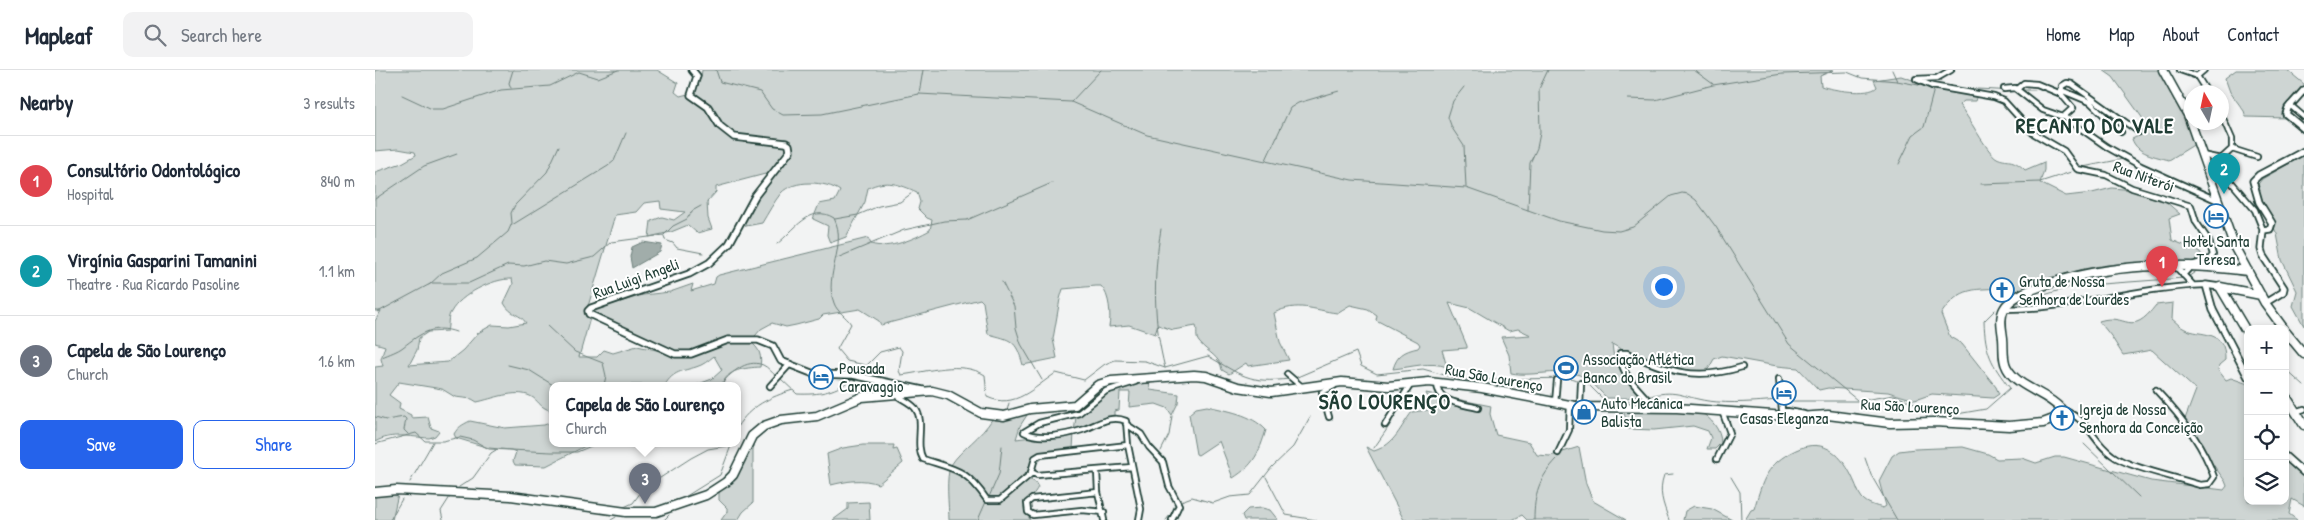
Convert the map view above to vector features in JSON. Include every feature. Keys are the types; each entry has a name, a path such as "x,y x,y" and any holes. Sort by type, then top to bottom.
{"main road":[{"path":"2163,70 2184,105"},
{"path":"2194,130 2233,243 2265,304 2281,325"},
{"path":"2202,155 2201,159 2230,245 2248,271"},
{"path":"2061,409 2055,402 2015,377 2007,368 2001,317 2003,309 2008,304 2025,292 2082,273 2127,266 2173,264 2248,271"},
{"path":"2220,287 2261,295"},
{"path":"2220,287 2244,327"},
{"path":"2289,335 2304,354"},
{"name":"Rua São Lourenço","path":"375,492 397,490 511,496 626,512 656,512 706,495 726,482 733,475 752,436 764,426 781,420 817,416 862,397 923,390 948,395 981,413 1004,416 1030,409 1075,404 1083,400 1093,389 1103,383 1200,375 1238,387 1271,392 1342,382 1383,386 1412,382 1437,383 1482,388 1580,407 1655,408 1768,415 1819,415 1890,423 1934,422 2009,426 2049,422 2059,417 2061,409"},
{"path":"2289,399 2300,411 2304,425"}],"street":[{"name":"Rua Luigi Angeli","path":"692,70 697,76 691,95 707,107 726,132 741,139 778,142 789,145 790,151 769,176 749,207 729,244 709,263 689,274 593,307 588,311 589,314 675,354 691,354 728,340 749,339 769,344 775,349 781,360 814,374 853,375 923,390"},
{"name":"Rua Niterói","path":"1951,70 1937,78 1917,79 1932,86 1994,97 2007,102 2029,130 2062,149 2077,169 2106,175 2132,188 2191,206 2194,211 2195,220 2206,236 2213,252 2213,258 2192,265"},
{"path":"2180,70 2197,76 2203,85"},
{"path":"2197,76 2204,70"},
{"path":"2017,89 2019,86 2029,83 2090,102 2121,132"},
{"path":"2064,117 2073,108 2061,92 2062,86 2067,83 2076,86 2139,132"},
{"path":"2004,89 2011,87 2017,89 2041,109 2052,115 2064,117 2107,147 2141,166 2214,199"},
{"path":"2304,90 2286,111 2287,116 2304,129"},
{"path":"2290,105 2304,117"},
{"path":"2202,155 2211,158 2224,158 2232,149 2232,139 2228,130"},
{"path":"2232,149 2257,157"},
{"path":"2263,230 2270,229 2272,223 2259,202 2253,186 2253,179 2304,151"},
{"path":"2211,158 2255,210 2263,230 2262,253 2279,279 2284,291 2265,304"},
{"path":"2173,264 2192,284"},
{"path":"2185,277 2192,265"},
{"path":"2003,309 2032,313 2192,284 2220,287"},
{"path":"2206,285 2215,315 2245,370"},
{"path":"1655,408 1624,370 1619,357 1620,353 1627,353 1672,372 1699,376 1725,373 1742,367"},
{"path":"770,386 790,364"},
{"path":"1291,377 1303,388"},
{"path":"1148,378 1102,393 1086,410 1078,414 1042,422 1028,428 1024,432 1025,435 1037,435 1077,431 1117,418 1123,419 1141,434 1149,447 1163,462 1169,486 1179,505 1179,509 1172,520"},
{"path":"1779,379 1784,411 1819,415"},
{"path":"1555,403 1557,380"},
{"path":"1329,417 1322,392 1342,382"},
{"path":"1385,425 1412,382"},
{"path":"1437,383 1437,390 1443,398 1478,408"},
{"path":"1580,407 1581,383"},
{"path":"2061,409 2083,419 2108,451 2119,460 2200,484 2209,484 2214,477 2210,463 2175,411 2156,390"},
{"path":"894,393 916,408 919,415 919,452 923,459 962,471 977,485 990,502 1000,500 1032,473 1035,458 1040,455 1128,445"},
{"path":"1558,453 1570,432 1572,421 1570,406"},
{"path":"1717,459 1730,433 1722,411"},
{"path":"1127,424 1128,445 1141,509 1139,520"},
{"path":"2289,460 2304,473"},
{"path":"1032,473 1037,475 1133,467"},
{"path":"1097,471 1098,492 1104,512 1104,520"},
{"path":"1098,492 1032,499 1027,503 1028,512 1033,515 1083,510 1104,512"}],"shaded area":[{"path":"375,70 657,70 678,83 675,92 680,96 692,93 701,78 702,70 1834,70 1820,76 1821,86 1859,92 1873,90 1877,87 1874,80 1901,76 1924,84 1977,95 1975,101 1964,101 1959,105 1988,149 1997,158 2013,162 2025,170 2044,162 2040,183 2066,196 2112,188 2133,190 2164,200 2180,214 2169,218 2172,240 2200,252 2204,260 2096,267 2059,276 2012,294 2007,288 1977,289 1955,298 1941,314 1950,337 1962,344 1996,387 1999,394 1993,398 1932,394 1915,400 1888,392 1828,388 1819,390 1798,368 1722,356 1714,359 1709,368 1703,373 1667,372 1654,368 1612,344 1614,359 1641,394 1627,398 1607,398 1590,381 1579,375 1561,372 1511,373 1509,355 1501,337 1531,335 1518,329 1509,331 1470,308 1449,303 1467,348 1442,350 1447,367 1427,364 1393,369 1402,354 1418,348 1420,345 1418,342 1376,320 1377,315 1368,309 1350,305 1337,313 1298,307 1283,309 1274,313 1280,342 1289,360 1248,366 1246,363 1229,374 1222,370 1219,361 1199,342 1196,326 1173,330 1158,325 1155,334 1129,325 1109,327 1110,312 1108,300 1101,286 1096,286 1063,289 1053,339 1057,358 1023,365 1018,350 1012,342 988,334 983,302 980,299 881,325 879,321 860,309 823,315 819,319 786,327 772,323 761,329 750,342 759,353 760,367 737,370 728,376 724,382 704,382 712,379 722,370 714,356 701,365 675,374 667,382 549,382 549,410 530,396 524,394 503,395 477,402 472,399 455,397 442,389 399,382 389,395 400,403 399,409 411,415 411,418 428,417 431,428 439,431 435,436 429,438 395,436 375,442 375,367 383,366 381,359 385,346 375,343 375,321 381,311 375,311 375,172 402,163 416,155 415,152 398,149 375,151","holes":["769,173 743,220 746,226 762,223 781,193 794,185 810,183 827,185 840,191 835,201 819,204 813,219 828,226 827,235 830,243 846,237 865,202 868,188 875,185 887,183 917,192 920,202 918,209 927,218 932,220 930,230 917,237 893,245 871,244 868,238 719,275 716,277 714,284 691,291 693,284 670,292 643,295 590,311 596,318 614,330 666,352 637,346 613,353 604,350 597,357 579,357 590,318 584,314 615,215 636,212 644,203 660,201 661,209 685,212 674,220 662,217 651,221 649,237 671,232 688,225 697,233 712,229 708,218 707,202 716,192 716,187","504,279 512,279 513,284 504,303 526,323 509,326 492,325 478,333 463,350 448,362 409,365 417,350 419,338 428,332 447,331 450,314 455,306 469,294"]},
{"path":"2103,70 2160,70 2181,103 2184,112 2184,130 2190,130 2195,144 2169,160 2147,154 2138,148 2132,139 2151,130 2113,77"},
{"path":"2236,70 2287,70 2304,84 2304,88 2287,106 2287,118 2246,117 2244,111 2230,92 2225,78"},
{"path":"2304,155 2304,326 2293,306 2297,291 2282,260 2277,234 2261,203 2256,187 2262,179"},
{"path":"643,242 662,245 660,252 632,268 630,257 632,247"},
{"path":"2173,303 2172,319 2180,326 2217,338 2224,350 2225,360 2219,365 2218,370 2226,380 2231,378 2244,383 2244,505 2289,505 2289,462 2304,474 2304,506 2292,499 2289,514 2297,520 1745,520 1751,510 1754,509 1763,481 1772,467 1786,455 1796,450 1816,445 1832,451 1838,457 1850,472 1859,494 1864,500 1883,508 1886,506 1879,481 1892,456 1899,451 1915,449 1963,447 1988,454 1997,459 2022,458 2036,463 2055,457 2064,457 2151,481 2224,490 2227,486 2225,481 2188,430 2185,419 2196,390 2152,350 2123,355 2099,321 2116,319 2134,323 2140,321 2156,305"},
{"path":"1149,380 1150,390 1179,394 1178,403 1172,415 1167,408 1156,404 1129,407 1130,392 1120,392 1119,410 1114,411 1114,419 1088,430 1074,433 1073,449 1045,456 1022,476 1035,482 1038,487 1026,503 1030,520 949,520 948,484 951,465 983,432 993,418 1027,415 1020,426 1016,439 1074,432 1076,417 1090,409 1085,402 1100,389 1114,383"},
{"path":"1426,393 1491,406 1490,414 1496,435 1529,442 1537,455 1550,456 1579,447 1586,484 1593,501 1626,520 1527,520 1522,515 1512,520 1404,520 1366,447 1374,451 1388,444 1393,440 1412,412 1428,410 1430,402"},
{"path":"1207,406 1246,417 1266,430 1255,458 1233,478 1219,441 1198,455 1196,454 1189,414 1196,408"},
{"path":"1624,412 1700,412 1715,425 1721,438 1721,443 1715,449 1707,449 1711,438 1708,431 1693,426 1654,430 1628,429"},
{"path":"470,421 505,428 549,423 549,447 583,447 546,466 515,465 513,461 516,452 489,448 456,438 454,434 462,425"},
{"path":"753,444 753,503 743,512 738,520 721,520 727,512 727,508 719,500 719,492 740,471"},
{"path":"863,445 894,445 893,450 897,449 903,463 878,484 867,481 855,481 831,485 827,454 843,448"},
{"path":"398,494 392,520 375,520 375,495"},
{"path":"869,502 870,520 833,520 848,509 848,503"},
{"path":"1694,506 1712,509 1732,520 1683,520 1685,511"},
{"path":"1262,508 1270,510 1278,520 1244,520 1242,515 1248,509"}],"waterway":[{"path":"511,88 509,83 513,70"},
{"path":"402,95 432,109 443,109 501,90 550,86 579,72 598,78 618,70"},
{"path":"716,70 720,82 760,92 772,109 783,115 822,114 919,94"},
{"path":"919,94 923,70"},
{"path":"1071,102 1101,70"},
{"path":"1528,210 1530,163 1537,148 1540,133 1539,89 1548,70"},
{"path":"1694,70 1713,84"},
{"path":"1892,70 1897,81"},
{"path":"1628,99 1655,100 1713,85 1782,74 1847,72 1862,78 1897,81"},
{"path":"1897,81 1929,87"},
{"path":"1464,87 1453,101 1448,117 1452,128 1464,146 1466,187"},
{"path":"1957,88 2016,91"},
{"path":"1899,164 1913,135 1924,127 1934,89"},
{"path":"2021,90 2035,90"},
{"path":"1265,161 1290,108 1298,103 1339,91"},
{"path":"919,94 1071,102"},
{"path":"1071,102 1147,135 1265,161"},
{"path":"512,225 608,166 614,161 626,133"},
{"path":"430,284 442,273 477,258 508,232 512,223 511,213 515,205 547,172 559,146"},
{"path":"375,199 424,166 457,154"},
{"path":"2083,167 2123,159"},
{"path":"1265,161 1352,180 1466,188 1528,210"},
{"path":"1981,184 2040,182 2071,172"},
{"path":"837,258 904,230 944,221 967,220 1052,183"},
{"path":"835,219 858,215 879,206 900,202 912,193"},
{"path":"1528,210 1559,221 1602,230 1619,231 1633,227 1671,196 1682,193 1688,194 1696,200 1716,227 1789,344 1857,400"},
{"path":"430,284 469,283 508,265 524,266 544,261 566,264 594,257 611,242 664,235 673,226 687,219 692,211 701,206"},
{"path":"777,244 810,216 825,214 834,218 838,229 838,239 831,292 835,306 851,324 837,349 847,361 865,365"},
{"path":"1161,229 1155,299 1158,333 1165,368"},
{"path":"664,236 665,240 673,243 677,248 703,253"},
{"path":"2188,277 2198,270"},
{"path":"2229,273 2243,276"},
{"path":"2014,304 2074,286 2184,278"},
{"path":"1002,282 1014,306 1016,328 1021,344 1042,380"},
{"path":"378,312 430,284"},
{"path":"1782,401 1857,401 1894,395 1934,412 1951,415 1986,409 2010,388 1990,357 1986,341 1984,321 1995,310"},
{"path":"547,326 575,352 603,363 606,376 605,382"},
{"path":"382,357 399,350 428,331 441,329 456,332"},
{"path":"859,373 880,352 899,347 902,351 899,371 901,375 944,368 965,368 985,375 987,397 1007,401 1024,395 1056,373 1084,380 1105,364 1115,360 1145,361 1165,368"},
{"path":"1295,378 1356,352 1361,366 1377,374 1423,369 1462,380 1570,378 1587,383 1606,402 1611,404 1644,398"},
{"path":"1165,368 1208,356 1238,373 1254,379 1289,379"},
{"path":"723,382 739,368 757,363 767,367 776,376"},
{"path":"508,365 529,370 549,382"},
{"path":"2286,370 2304,386"},
{"path":"793,390 797,394 827,392 841,386 854,377"},
{"path":"780,378 793,390"},
{"path":"741,421 761,403 793,390"},
{"path":"1647,397 1672,393 1717,402 1778,400"},
{"path":"1864,400 1864,405"},
{"path":"1007,411 1009,403"},
{"path":"1161,451 1169,435 1172,416"},
{"path":"375,417 386,420 404,417 406,419 404,430 408,434"},
{"path":"1181,501 1192,497 1213,503 1230,497 1250,495 1272,467 1293,447 1310,417"},
{"path":"1374,448 1392,422"},
{"path":"375,444 416,433 425,441 443,441 460,437 473,440 489,449 577,452 589,447"},
{"path":"410,482 433,442"},
{"path":"2084,444 2139,497"},
{"path":"989,497 999,474 1002,446"},
{"path":"624,507 633,503 643,489 691,458 708,449 720,447"},
{"path":"680,500 720,475 730,447"},
{"path":"459,487 473,478 491,453 496,450"},
{"path":"1865,458 1871,475 1897,520"},
{"path":"1534,520 1535,502 1539,487 1546,473 1557,459"},
{"path":"1669,520 1663,503 1661,487 1664,475 1673,474"},
{"path":"1266,477 1286,515 1316,520"},
{"path":"1731,477 1740,492 1741,520"},
{"path":"443,520 441,511 450,497"},
{"path":"390,520 402,499"},
{"path":"978,520 985,504"},
{"path":"1166,520 1175,509"},
{"path":"664,520 669,515"},
{"path":"611,520 616,517"}],"place":[{"name":"Virgínia Gasparini Tamanini","path":"2224,194"},
{"name":"Hotel Santa Teresa","path":"2216,216"},
{"name":"Consultório Odontológico","path":"2162,287"},
{"name":"Gruta de Nossa Senhora de Lourdes","path":"2002,290"},
{"name":"Associação Atlética Banco do Brasil","path":"1566,368"},
{"name":"Pousada Caravaggio","path":"821,377"},
{"name":"Casas Eleganza","path":"1784,393"},
{"name":"Auto Mecânica Balista","path":"1584,412"},
{"name":"Igreja de Nossa Senhora da Conceição","path":"2062,418"},
{"name":"Capela de São Lourenço","path":"645,504"}],"district":[{"name":"RECANTO DO VALE","path":"2095,125"},
{"name":"SÃO LOURENÇO","path":"1385,401"}]}
